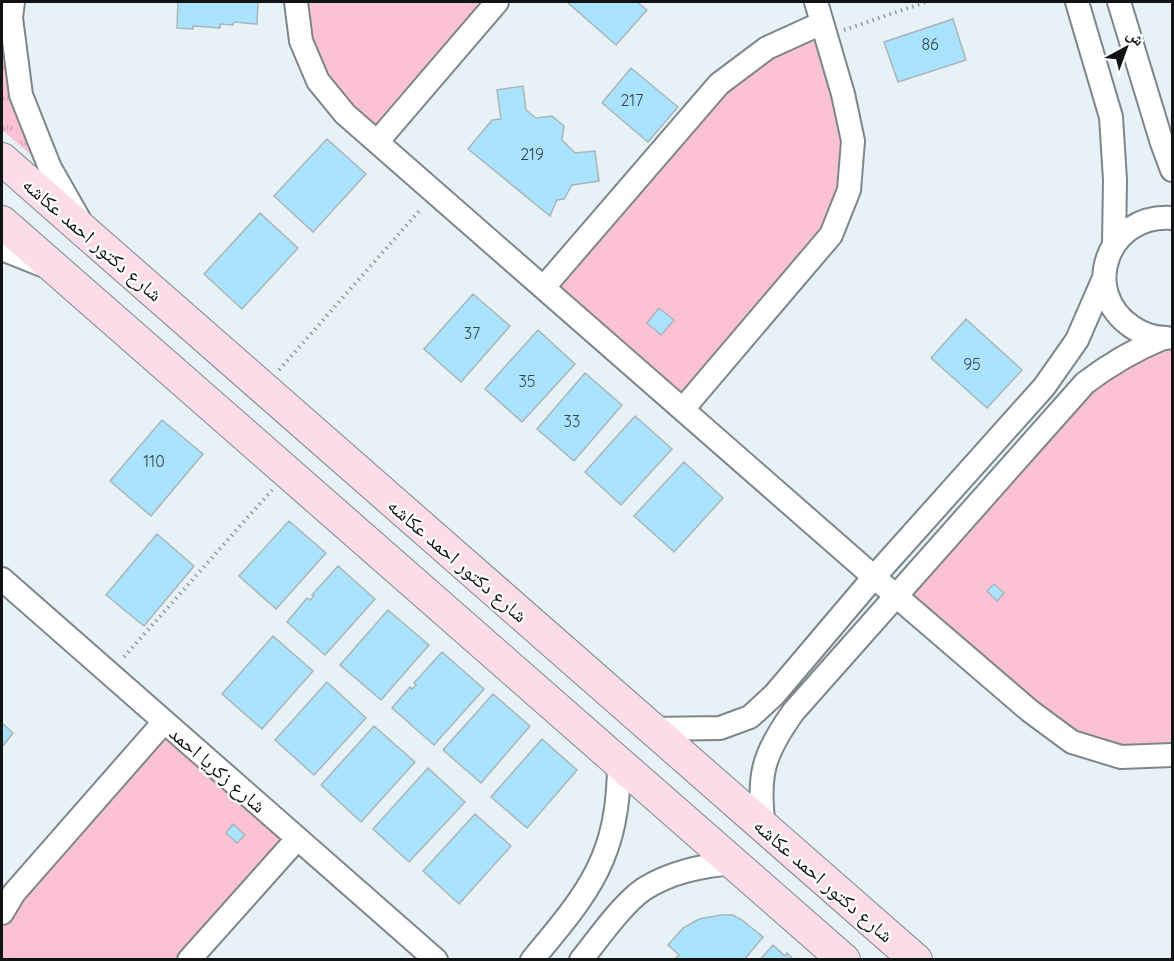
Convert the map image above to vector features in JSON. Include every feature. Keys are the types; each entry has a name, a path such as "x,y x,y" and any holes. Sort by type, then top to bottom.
{"street":[{"path":"13,2 11,18 21,95 50,168 88,236"},
{"path":"296,2 302,41 318,81 345,114 1030,711 1072,741 1121,757 1173,755"},
{"path":"377,142 497,2"},
{"path":"1077,2 1111,117 1115,180 1114,244"},
{"path":"1119,2 1155,122 1173,170"},
{"path":"544,287 719,84 767,48 821,20 843,94 853,141 849,190 831,235 683,409"},
{"name":"شارع دكتور احمد عكاشه","path":"2,159 916,960"},
{"path":"651,729 720,728 750,717 774,695 874,577 1044,387 1077,340 1104,278 1107,260 1114,244 1132,226 1156,217 1173,218"},
{"path":"2,222 844,960"},
{"path":"2,249 58,272"},
{"path":"1104,278 1109,301 1122,320 1141,333 1168,337"},
{"path":"764,828 759,797 764,766 776,737 794,711 1085,383 1135,350 1168,337"},
{"path":"353,530 385,496"},
{"name":"شارع زكريا احمد","path":"2,579 436,960"},
{"path":"2,914 14,893 164,722"},
{"path":"532,960 570,915 588,889 604,859 616,817 619,796 619,762"},
{"path":"189,960 297,839"},
{"path":"581,960 642,890 670,875 701,866 733,863"},
{"path":"797,919 827,884"}],"path":[{"path":"821,20 926,2"},
{"path":"263,388 435,192"},
{"path":"110,674 287,472"}],"green space":[{"path":"2,2 6,2 44,166 2,130"},
{"path":"296,2 497,2 377,142 318,81"},
{"path":"822,23 853,141 831,235 683,409 544,287 719,84"},
{"path":"1172,337 1172,755 1072,742 897,595 1064,405"},
{"path":"164,722 297,839 189,959 2,959 2,913"}],"building":[{"path":"178,2 258,2 257,24 234,22 233,25 220,24 220,28 193,26 193,29 177,28"},
{"path":"567,2 637,2 647,10 616,45"},
{"path":"953,19 966,60 898,82 884,42"},
{"path":"631,68 678,107 648,142 602,103"},
{"path":"523,86 526,110 536,118 552,116 564,126 562,140 575,153 595,151 599,181 572,185 564,199 557,200 550,216 468,149 492,120 501,119 497,90"},
{"path":"327,139 366,174 313,232 274,196"},
{"path":"260,213 298,248 242,309 204,274"},
{"path":"473,294 510,326 461,382 424,349"},
{"path":"659,308 674,320 661,335 647,323"},
{"path":"966,319 1022,370 987,408 931,358"},
{"path":"538,330 575,364 522,422 485,389"},
{"path":"585,373 622,405 574,461 537,429"},
{"path":"635,416 672,449 621,505 585,472"},
{"path":"162,420 203,454 151,516 110,481"},
{"path":"684,462 723,498 674,552 634,516"},
{"path":"289,521 326,553 276,609 239,576"},
{"path":"157,534 194,566 144,626 106,595"},
{"path":"338,566 375,599 325,655 287,622 307,598 310,600 314,596 312,595"},
{"path":"994,584 1004,593 997,601 987,591"},
{"path":"388,610 429,645 381,700 340,665"},
{"path":"273,636 313,671 262,729 222,694"},
{"path":"442,652 484,689 434,745 392,708 410,687 412,689 416,685 414,683"},
{"path":"327,682 366,718 314,775 275,740"},
{"path":"493,694 530,726 481,783 443,750"},
{"path":"2,723 13,733 2,747"},
{"path":"374,726 415,762 361,822 321,785"},
{"path":"542,739 577,770 527,828 491,797"},
{"path":"428,768 465,802 409,862 373,829"},
{"path":"475,814 511,846 459,904 423,871"},
{"path":"233,824 245,835 237,843 226,833"},
{"path":"733,915 763,937 744,960 675,959 679,955 668,945 683,928 699,919"},
{"path":"773,945 785,956 787,953 794,960 760,960"}]}
